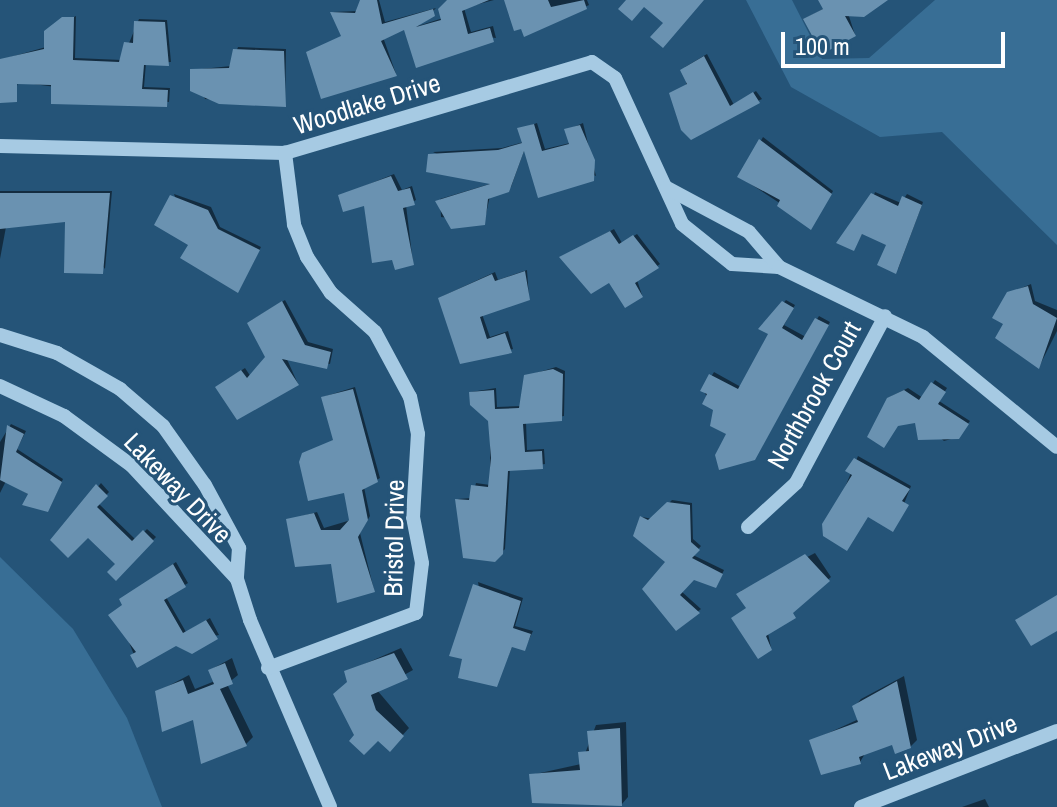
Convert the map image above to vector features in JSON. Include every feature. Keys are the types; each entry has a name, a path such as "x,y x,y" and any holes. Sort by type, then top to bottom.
{"street":[{"name":"Woodlake Drive","path":"0,146 285,153 592,62 615,78 682,224 707,250 732,264 779,267 885,316 970,369 1057,447"},
{"name":"Bristol Drive","path":"268,668 416,613 422,563 413,517 418,434 410,397 375,332 331,293 307,257 294,224 285,153"},
{"name":"Woodlake Drive","path":"667,188 749,232 779,267"},
{"name":"Northbrook Court","path":"748,527 796,483 885,316"},
{"name":"Lakeway Drive","path":"0,335 57,353 120,389 163,426 239,548 237,579 268,668 330,807"},
{"name":"Lakeway Drive","path":"0,386 64,416 132,466 237,579"},
{"name":"Lakeway Drive","path":"861,807 1057,731"}],"shaded area":[{"path":"746,0 792,0 822,59 869,58 935,0 1057,0 1057,245 942,132 880,137 791,87"},
{"path":"0,557 73,629 127,718 162,807 0,807"}],"building":[{"path":"360,0 377,0 382,24 433,9 435,16 416,27 441,20 438,9 447,0 489,0 462,11 468,34 490,28 494,42 416,68 404,30 381,41 397,76 321,99 306,52 341,36 330,12 355,13"},
{"path":"504,0 548,0 551,7 584,0 587,9 524,37 521,29 514,31"},
{"path":"626,0 704,0 663,48 650,37 663,23 644,7 632,21 618,9"},
{"path":"818,0 888,0 864,17 845,16 856,36 822,54 803,19 823,9"},
{"path":"62,17 74,17 73,60 119,62 124,42 133,43 134,21 165,22 169,66 144,65 142,89 168,90 167,107 51,104 51,85 17,84 17,102 0,103 0,59 44,49 44,31"},
{"path":"233,49 284,51 286,107 219,104 190,91 190,69 229,68"},
{"path":"704,56 730,106 753,92 760,103 691,140 681,130 669,93 687,84 680,70"},
{"path":"534,124 542,151 569,144 564,129 580,125 595,160 594,181 538,198 524,151 509,192 488,199 485,225 451,229 435,201 490,184 426,172 428,154 498,150 522,143 517,128"},
{"path":"759,139 832,194 811,230 777,206 780,200 737,177"},
{"path":"391,176 398,191 410,188 415,205 403,208 414,265 395,270 392,260 372,263 364,206 343,212 338,195"},
{"path":"0,193 110,193 103,274 64,273 65,222 0,229"},
{"path":"871,193 898,206 902,196 922,205 896,274 877,265 886,245 862,234 854,251 836,243"},
{"path":"170,195 208,210 218,229 260,250 238,293 180,258 188,245 154,225"},
{"path":"610,231 619,244 633,235 659,268 635,283 643,297 625,308 609,283 591,294 559,257"},
{"path":"525,271 530,300 480,317 487,339 505,333 512,353 460,364 438,298 492,274 495,281"},
{"path":"1028,286 1033,304 1057,318 1039,369 995,338 1003,324 992,318 1007,292"},
{"path":"282,301 305,345 331,352 327,369 282,359 299,385 237,420 215,387 241,370 247,378 265,357 247,323"},
{"path":"782,301 794,308 782,328 802,340 815,318 829,325 755,460 719,470 715,455 726,434 710,426 713,410 702,404 707,394 700,391 709,374 738,389 768,334 758,329"},
{"path":"553,369 563,374 562,421 523,424 525,452 542,451 543,469 508,471 503,554 495,562 463,558 455,499 469,500 471,485 488,487 491,458 488,421 470,405 469,392 494,390 495,409 519,408 524,375"},
{"path":"931,382 946,392 938,404 969,424 959,439 918,440 915,423 898,426 884,448 867,437 887,398 904,390 919,400"},
{"path":"353,389 378,482 362,490 368,520 358,537 375,592 337,603 331,564 295,567 286,519 314,513 321,530 340,530 349,520 344,493 308,501 299,462 302,453 333,440 321,397"},
{"path":"7,425 24,434 16,452 62,482 48,512 22,505 28,494 0,480"},
{"path":"854,458 910,489 902,501 909,505 893,532 868,517 847,551 823,536 822,524 852,475 845,471"},
{"path":"96,484 108,496 97,507 132,541 143,530 154,541 116,581 107,572 115,564 88,538 68,558 50,540"},
{"path":"667,502 690,505 691,542 700,550 692,558 723,574 716,588 694,580 680,595 700,613 676,631 642,589 665,562 633,536 640,516 648,520"},
{"path":"805,554 830,581 793,613 796,618 766,636 772,650 758,659 731,618 746,608 736,594"},
{"path":"173,564 186,587 164,600 183,633 206,620 218,639 192,654 176,646 137,668 130,655 136,652 108,615 122,605 119,599"},
{"path":"473,584 521,601 513,628 531,634 525,651 512,647 497,687 458,678 462,659 449,656"},
{"path":"1057,595 1057,631 1031,646 1015,620"},
{"path":"394,653 408,679 371,695 376,710 404,736 390,752 378,741 364,755 349,741 354,735 333,694 347,682 344,671"},
{"path":"225,663 233,684 220,689 247,746 201,764 193,720 162,732 155,691 183,680 188,694 214,684 208,670"},
{"path":"897,681 911,748 895,754 892,745 859,757 861,764 821,775 809,740 858,722 852,706"},
{"path":"620,728 622,806 532,803 529,774 580,770 578,752 589,751 587,731"}]}
